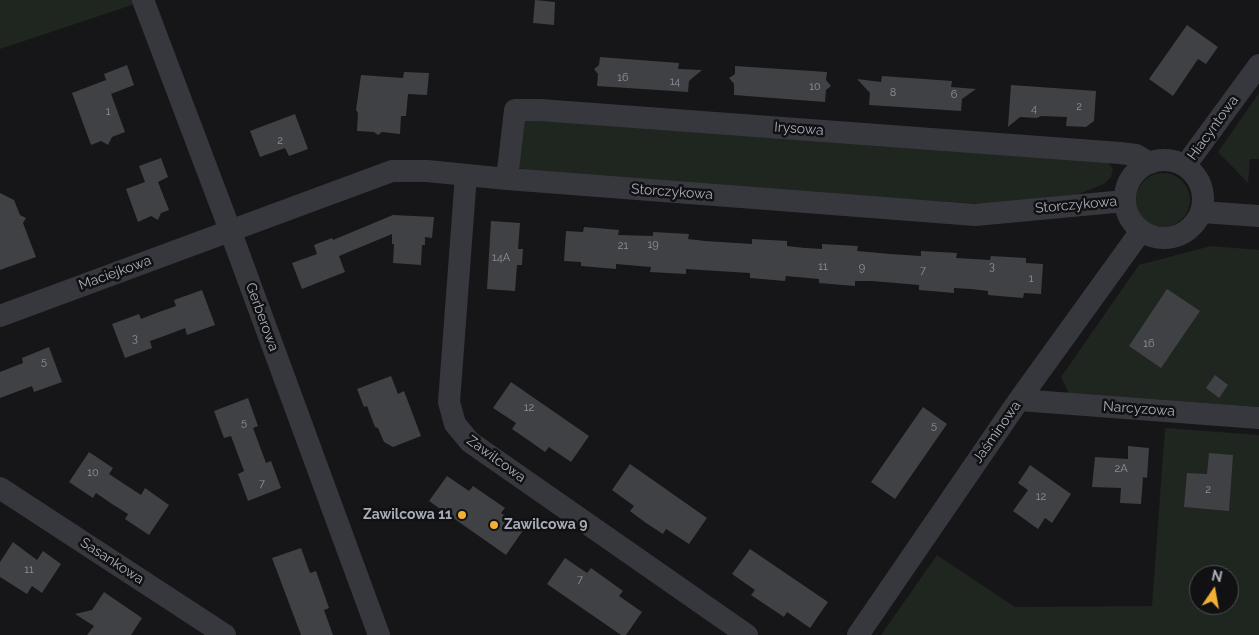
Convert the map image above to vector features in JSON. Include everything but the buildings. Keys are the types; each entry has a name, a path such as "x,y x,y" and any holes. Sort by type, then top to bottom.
{"street":[{"name":"Gerberowa","path":"143,0 379,635"},
{"name":"Hiacyntowa","path":"1186,166 1259,65"},
{"name":"Irysowa","path":"508,179 515,110 540,110 1120,152 1136,155 1150,163"},
{"path":"1168,160 1186,166 1192,171 1202,186 1204,203 1199,219 1189,230 1176,237 1154,238 1141,231 1129,218 1125,201 1127,185 1131,178 1136,172 1150,163 1168,160"},
{"name":"Storczykowa","path":"230,230 392,171 427,171 975,215 1125,201"},
{"name":"Zawilcowa","path":"466,175 449,402 455,424 470,442 747,635"},
{"path":"1202,212 1259,216"},
{"name":"Maciejkowa","path":"0,316 230,230"},
{"name":"Jaśminowa","path":"858,635 1019,400 1141,231"},
{"name":"Narcyzowa","path":"1019,400 1259,418"},
{"name":"Sasankowa","path":"0,488 225,635"}],"shaded area":[{"path":"0,0 134,0 135,4 0,49"},
{"path":"1259,93 1259,159 1250,159 1248,183 1218,152"},
{"path":"520,119 1107,161 1113,169 1111,177 1104,184 1071,197 983,204 537,175 525,172 519,167"},
{"path":"1163,173 1173,175 1182,181 1188,190 1190,200 1188,210 1182,219 1173,225 1163,227 1153,225 1144,219 1138,210 1136,200 1138,190 1144,181 1153,175"},
{"path":"1211,246 1259,250 1259,407 1069,393 1061,377 1139,265"},
{"path":"1165,428 1259,435 1259,635 881,635 937,555 1015,607 1152,606"}],"place":[{"name":"Zawilcowa 11","path":"462,515"},
{"name":"Zawilcowa 9","path":"494,525"}]}
